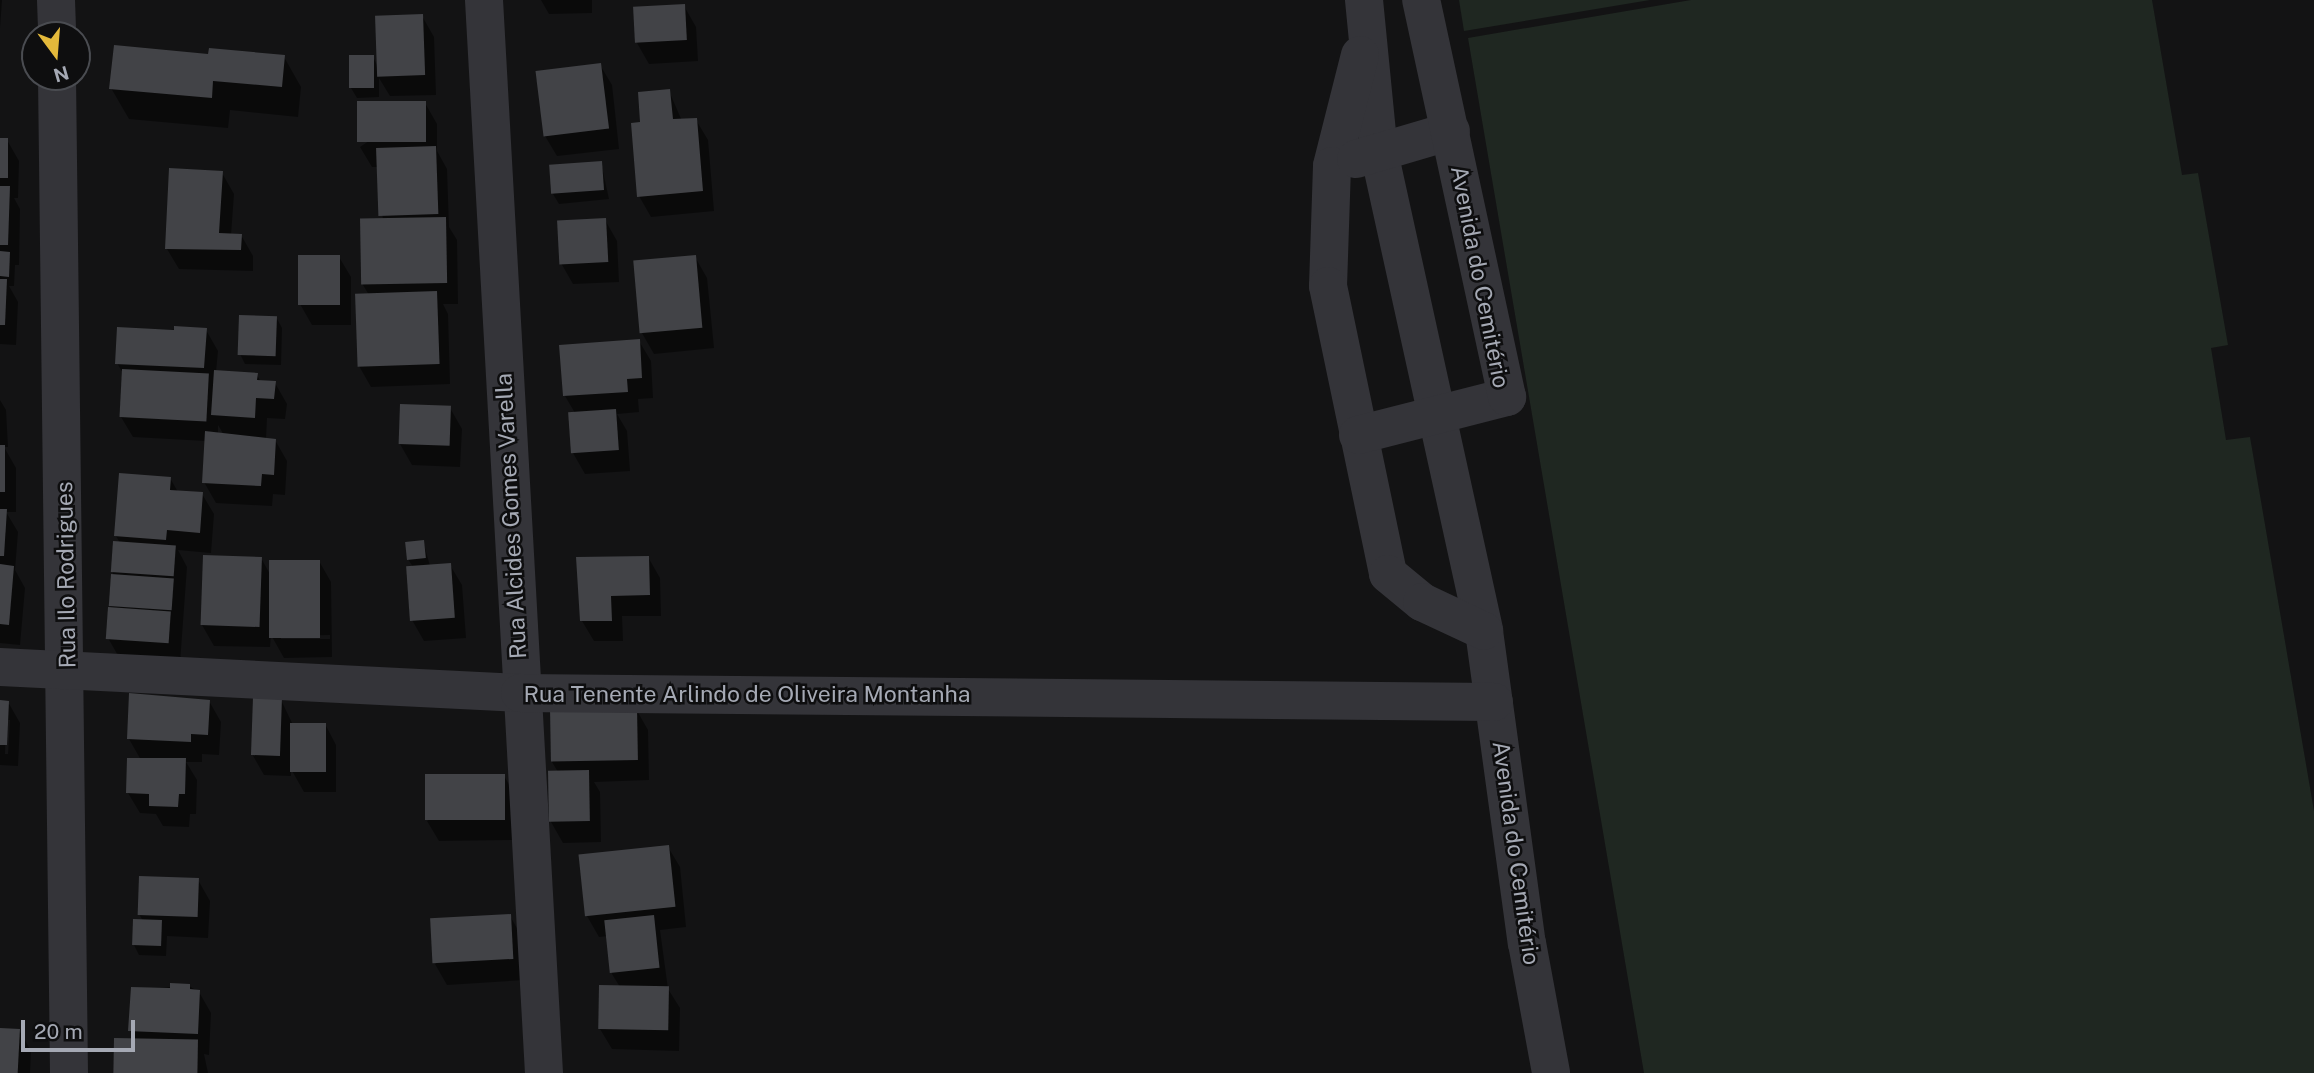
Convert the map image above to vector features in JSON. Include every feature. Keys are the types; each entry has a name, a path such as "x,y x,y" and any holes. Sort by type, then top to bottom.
{"street":[{"path":"56,0 57,21"},
{"name":"Rua Alcides Gomes Varella","path":"484,0 520,693 544,1073"},
{"name":"Avenida do Cemitério","path":"1358,435 1507,397 1421,0"},
{"name":"Avenida do Cemitério","path":"1365,18 1379,152 1484,631 1551,1073"},
{"name":"Avenida do Cemitério","path":"1365,18 1332,166 1328,286 1388,574 1422,602 1484,631"},
{"name":"Rua Ilo Rodrigues","path":"57,91 68,671 69,1073"},
{"path":"1332,166 1451,131"},
{"name":"Rua Tenente Arlindo de Oliveira Montanha","path":"0,667 520,693 1494,702"}],"shaded area":[{"path":"1459,0 1650,0 1464,31"},
{"path":"1691,0 2152,0 2182,175 2198,173 2228,345 2211,348 2226,440 2250,437 2314,811 2314,1073 1644,1073 1468,38"}],"building":[{"path":"685,4 687,40 635,43 633,7"},
{"path":"423,14 425,75 377,77 375,16"},
{"path":"114,45 208,54 209,48 285,55 282,87 213,81 212,98 109,89"},
{"path":"349,55 374,55 374,88 349,88"},
{"path":"601,63 609,129 544,137 535,71"},
{"path":"670,89 673,119 697,118 703,191 637,197 631,123 640,122 638,92"},
{"path":"357,101 426,101 426,142 357,142"},
{"path":"0,138 8,138 8,178 0,178"},
{"path":"436,146 438,214 378,216 376,148"},
{"path":"602,161 604,190 551,194 549,165"},
{"path":"169,168 223,171 219,233 242,234 241,250 165,249"},
{"path":"0,186 10,186 8,245 0,245"},
{"path":"446,217 447,283 361,284 360,219"},
{"path":"606,218 608,262 559,265 557,221"},
{"path":"0,251 10,252 9,277 0,276"},
{"path":"298,255 340,255 340,305 298,305"},
{"path":"696,255 702,328 640,333 633,260"},
{"path":"0,279 7,279 5,325 0,325"},
{"path":"437,291 440,364 358,367 355,294"},
{"path":"239,315 277,316 276,356 238,355"},
{"path":"174,326 207,328 204,368 115,364 117,327 174,330"},
{"path":"640,339 642,378 627,379 628,392 563,396 559,345"},
{"path":"122,369 209,374 206,421 119,417"},
{"path":"214,370 258,373 257,380 276,381 274,399 256,398 255,418 211,415"},
{"path":"400,404 451,406 450,446 399,444"},
{"path":"616,409 619,450 571,453 568,412"},
{"path":"205,431 276,439 274,475 262,474 261,486 202,483"},
{"path":"0,445 5,445 5,492 0,492"},
{"path":"119,473 171,477 170,490 203,492 200,533 167,530 166,540 114,536"},
{"path":"0,509 7,509 4,556 0,556"},
{"path":"424,540 426,558 407,560 405,542"},
{"path":"113,541 176,545 174,576 111,572"},
{"path":"203,555 262,557 260,627 201,625"},
{"path":"649,556 650,595 611,596 612,621 580,621 576,557"},
{"path":"269,560 320,560 320,638 269,638"},
{"path":"451,563 455,618 410,621 406,566"},
{"path":"0,564 14,566 9,625 0,624"},
{"path":"111,574 174,578 172,610 109,606"},
{"path":"108,607 171,611 169,643 106,639"},
{"path":"129,693 210,700 208,735 191,734 191,742 127,739"},
{"path":"253,697 282,698 280,756 251,755"},
{"path":"0,700 9,701 7,745 0,745"},
{"path":"637,707 638,760 551,762 550,709"},
{"path":"290,723 326,723 326,772 290,772"},
{"path":"127,758 186,758 185,794 179,794 178,807 149,806 149,794 126,793"},
{"path":"589,770 590,821 549,822 548,771"},
{"path":"425,774 505,774 505,820 425,820"},
{"path":"669,845 675,907 585,916 578,855"},
{"path":"139,876 199,878 198,917 138,915"},
{"path":"511,914 513,959 432,963 430,918"},
{"path":"654,915 660,968 610,973 604,920"},
{"path":"133,919 162,920 161,946 132,945"},
{"path":"170,983 190,984 190,989 200,990 198,1034 128,1031 131,987 170,988"},
{"path":"599,985 669,986 668,1030 598,1029"},
{"path":"0,1028 20,1029 18,1073 0,1073"},
{"path":"114,1038 198,1039 197,1073 113,1073"}]}
